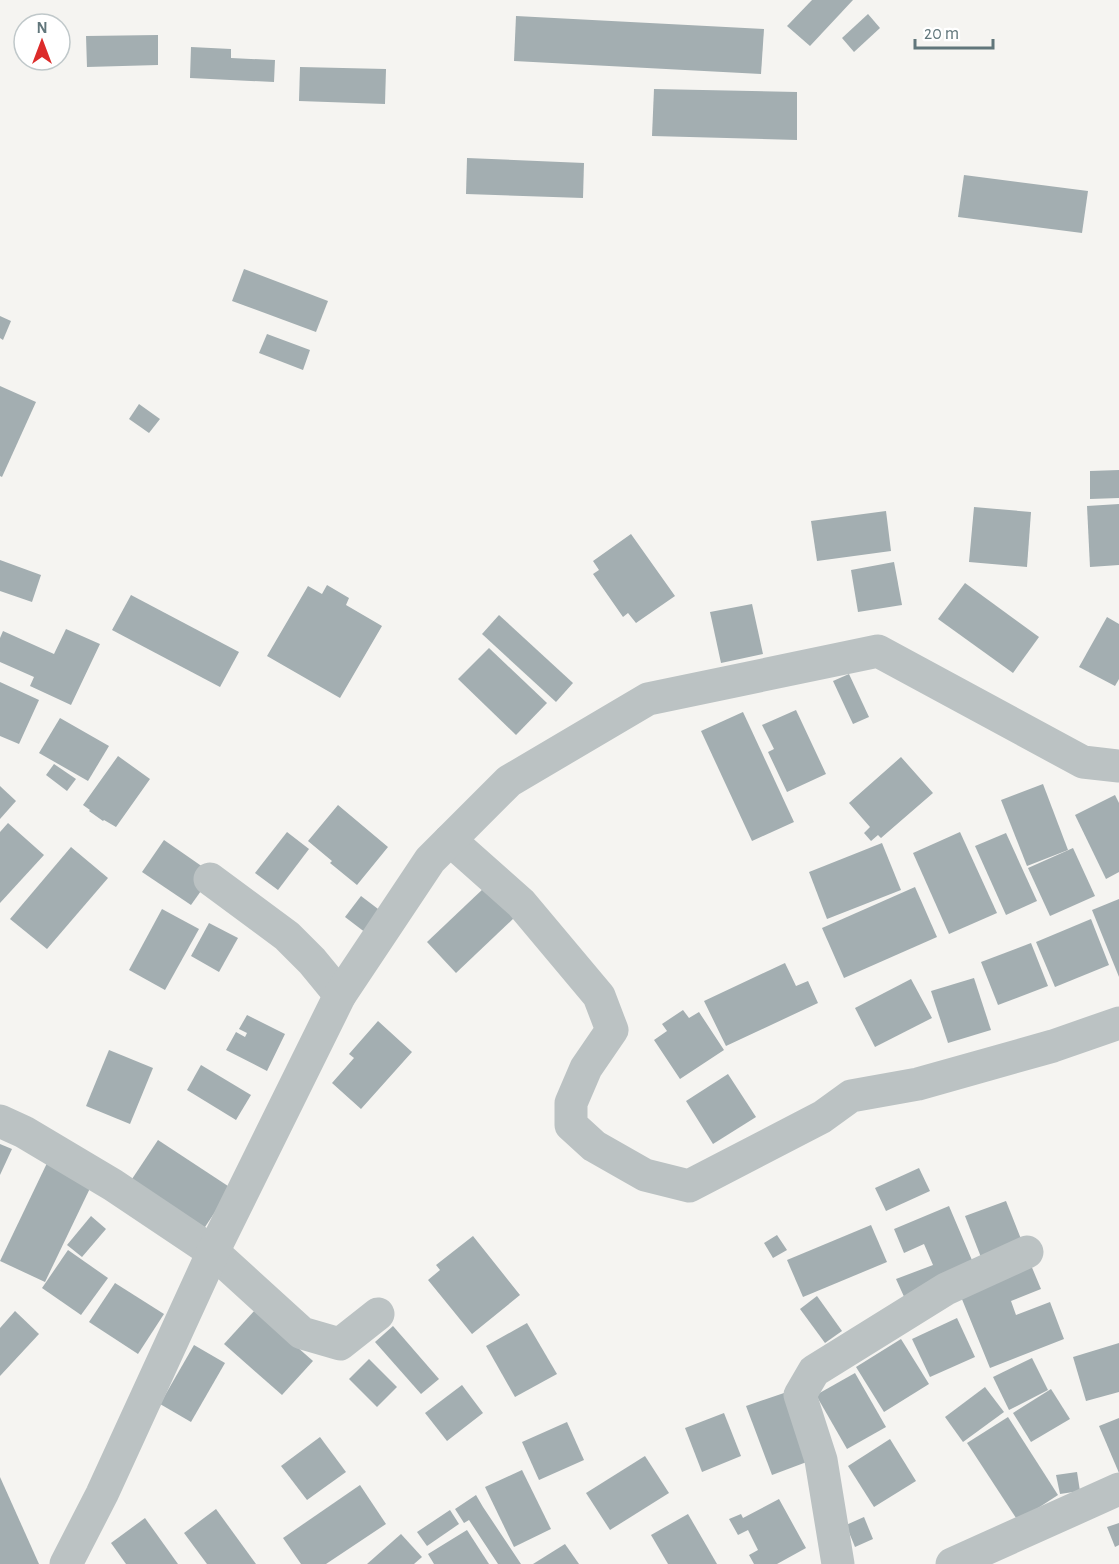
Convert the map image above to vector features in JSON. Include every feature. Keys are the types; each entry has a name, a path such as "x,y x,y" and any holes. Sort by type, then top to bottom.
{"street":[{"path":"66,1564 102,1494 213,1252 339,994 430,860 509,781 648,699 878,651 1083,762 1119,766"},
{"path":"450,840 521,903 599,996 612,1030 582,1077 571,1103 571,1125 594,1146 645,1175 689,1186 822,1117 851,1096 918,1084 1053,1046 1119,1023"},
{"path":"210,879 287,936 312,961 339,994"},
{"path":"0,1121 24,1132 113,1185 213,1252 302,1333 340,1344 378,1314"},
{"path":"838,1564 821,1460 800,1395 814,1371 946,1289 1027,1252"},
{"path":"952,1564 1119,1489"}],"building":[{"path":"812,0 853,0 810,46 787,26"},
{"path":"868,14 880,28 854,52 842,38"},
{"path":"516,16 764,29 761,74 514,61"},
{"path":"158,35 158,65 87,67 86,36"},
{"path":"191,47 231,49 231,58 275,60 274,82 190,78"},
{"path":"300,67 386,69 385,104 299,101"},
{"path":"654,89 797,92 797,140 652,136"},
{"path":"467,158 584,163 583,198 466,194"},
{"path":"964,175 1088,191 1082,233 958,217"},
{"path":"244,269 328,301 316,332 232,301"},
{"path":"0,316 11,321 3,340 0,338"},
{"path":"267,334 310,350 303,370 259,353"},
{"path":"0,386 36,402 2,477 0,476"},
{"path":"139,404 160,419 149,433 129,419"},
{"path":"1119,470 1119,498 1090,499 1090,471"},
{"path":"1119,504 1119,565 1090,567 1087,506"},
{"path":"974,507 1031,512 1027,567 969,562"},
{"path":"886,511 891,551 817,561 811,521"},
{"path":"631,534 675,596 636,623 628,613 623,617 593,574 599,570 593,561"},
{"path":"0,560 41,575 32,602 0,591"},
{"path":"894,562 902,605 858,612 851,570"},
{"path":"965,583 1039,637 1013,673 938,619"},
{"path":"327,585 349,598 346,605 382,626 340,698 267,656 308,586 322,594"},
{"path":"131,595 239,652 220,687 112,630"},
{"path":"752,604 763,654 721,663 710,612"},
{"path":"499,615 573,683 556,702 482,634"},
{"path":"1107,617 1119,624 1119,679 1115,686 1079,667"},
{"path":"66,629 100,644 71,705 30,686 34,677 0,662 0,638 3,631 54,654"},
{"path":"489,648 547,703 516,735 458,679"},
{"path":"849,674 869,717 853,724 833,681"},
{"path":"0,682 39,700 19,744 0,736"},
{"path":"796,710 826,774 787,792 768,752 774,749 762,725"},
{"path":"743,712 794,822 752,841 701,731"},
{"path":"60,718 109,746 88,781 39,753"},
{"path":"118,756 150,779 116,827 103,821 83,805"},
{"path":"901,757 933,793 881,838 878,835 871,841 864,833 870,827 849,803"},
{"path":"54,764 76,779 67,791 46,775"},
{"path":"1043,784 1068,850 1027,866 1001,800"},
{"path":"0,786 16,801 0,819"},
{"path":"1115,795 1119,803 1119,872 1106,879 1075,815"},
{"path":"338,805 388,847 357,885 308,841"},
{"path":"8,823 44,855 0,903 0,832"},
{"path":"287,832 309,849 278,890 255,873"},
{"path":"960,832 997,913 949,934 913,853"},
{"path":"1006,833 1037,901 1006,915 975,846"},
{"path":"164,840 213,874 191,905 142,872"},
{"path":"882,843 901,890 827,919 809,872"},
{"path":"71,847 108,878 47,949 10,919"},
{"path":"1073,848 1095,896 1050,916 1028,868"},
{"path":"485,887 515,917 456,973 427,942"},
{"path":"915,887 937,937 844,978 822,928"},
{"path":"361,896 382,912 366,933 345,917"},
{"path":"1119,899 1119,977 1092,910"},
{"path":"162,909 199,929 165,990 129,970"},
{"path":"1091,919 1109,965 1055,987 1036,942"},
{"path":"209,923 238,938 219,972 191,956"},
{"path":"1031,943 1048,986 998,1005 981,962"},
{"path":"785,963 796,986 808,981 818,1003 726,1046 704,1001"},
{"path":"974,978 991,1030 948,1043 931,991"},
{"path":"911,979 932,1018 875,1047 855,1008"},
{"path":"683,1010 689,1018 699,1012 724,1050 680,1079 654,1040 667,1031 662,1024"},
{"path":"247,1015 285,1034 267,1071 226,1050 236,1032 245,1037 247,1033 239,1029"},
{"path":"378,1021 412,1052 361,1109 332,1083 354,1058 349,1054"},
{"path":"109,1050 153,1068 130,1124 86,1106"},
{"path":"201,1065 251,1095 236,1120 187,1090"},
{"path":"728,1074 756,1117 713,1144 686,1101"},
{"path":"158,1140 231,1188 203,1230 130,1182"},
{"path":"0,1144 12,1149 0,1175"},
{"path":"48,1161 93,1182 45,1282 0,1261"},
{"path":"919,1168 930,1191 886,1211 875,1188"},
{"path":"1006,1201 1025,1249 984,1265 965,1216"},
{"path":"949,1206 977,1272 906,1301 896,1279 933,1265 924,1244 904,1253 894,1229"},
{"path":"91,1216 106,1229 82,1257 67,1245"},
{"path":"871,1225 887,1262 803,1297 787,1260"},
{"path":"777,1235 787,1250 773,1258 764,1243"},
{"path":"473,1236 520,1295 472,1334 428,1280 440,1270 436,1265"},
{"path":"68,1250 108,1278 81,1315 42,1288"},
{"path":"1028,1258 1041,1289 1011,1301 1016,1315 1050,1302 1064,1339 990,1368 957,1287"},
{"path":"115,1283 164,1314 138,1354 89,1322"},
{"path":"817,1296 842,1331 825,1343 800,1309"},
{"path":"255,1310 313,1361 282,1395 224,1344"},
{"path":"15,1311 39,1334 0,1376 0,1328"},
{"path":"957,1318 975,1357 930,1377 912,1339"},
{"path":"527,1323 557,1374 515,1397 486,1346"},
{"path":"393,1326 439,1379 421,1394 375,1342"},
{"path":"901,1339 929,1384 884,1412 856,1367"},
{"path":"1119,1343 1119,1392 1086,1401 1073,1357"},
{"path":"194,1345 225,1363 191,1422 160,1404"},
{"path":"1032,1358 1048,1390 1009,1410 993,1377"},
{"path":"369,1359 397,1387 377,1407 349,1379"},
{"path":"855,1373 886,1427 847,1449 816,1395"},
{"path":"462,1385 483,1413 447,1441 425,1413"},
{"path":"985,1387 1004,1412 963,1442 945,1417"},
{"path":"1051,1389 1070,1419 1031,1442 1013,1413"},
{"path":"784,1393 812,1460 772,1475 746,1406"},
{"path":"724,1413 741,1456 702,1472 685,1428"},
{"path":"1008,1417 1058,1495 1018,1521 967,1443"},
{"path":"1119,1418 1119,1473 1099,1426"},
{"path":"567,1422 584,1460 539,1480 522,1442"},
{"path":"320,1437 346,1472 307,1500 281,1466"},
{"path":"890,1439 916,1481 874,1507 848,1466"},
{"path":"645,1456 669,1493 610,1530 586,1493"},
{"path":"522,1470 551,1529 514,1547 485,1487"},
{"path":"1077,1472 1080,1491 1060,1494 1056,1475"},
{"path":"0,1477 39,1564 0,1564"},
{"path":"360,1485 386,1524 326,1564 301,1564 283,1538"},
{"path":"476,1495 521,1564 498,1564 469,1520 464,1523 455,1509"},
{"path":"779,1499 806,1548 777,1564 754,1564 749,1555 758,1550 748,1530 738,1535 729,1519 741,1514 743,1518"},
{"path":"216,1509 256,1564 207,1564 184,1533"},
{"path":"450,1510 459,1524 427,1546 417,1532"},
{"path":"688,1514 717,1564 668,1564 651,1535"},
{"path":"864,1517 873,1539 855,1547 846,1525"},
{"path":"145,1518 178,1564 126,1564 111,1543"},
{"path":"1119,1523 1119,1545 1115,1547 1107,1527"},
{"path":"467,1530 489,1564 434,1564 428,1554"},
{"path":"401,1534 422,1557 414,1564 367,1564"},
{"path":"565,1544 579,1564 533,1564"}]}
